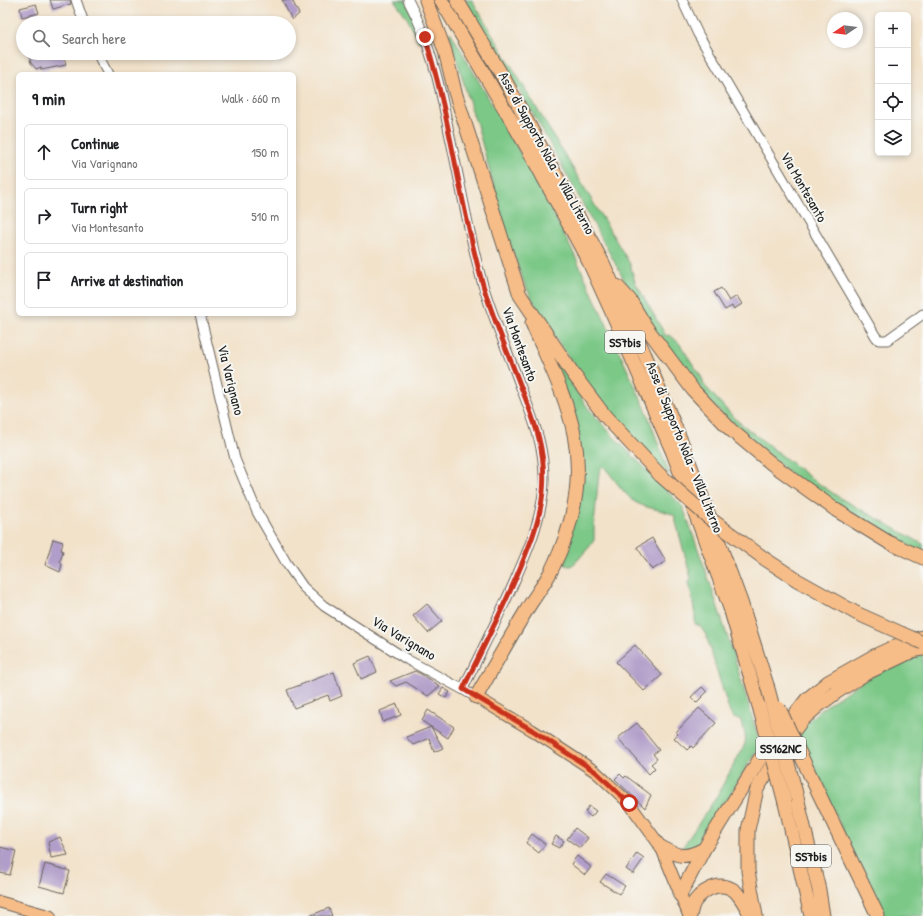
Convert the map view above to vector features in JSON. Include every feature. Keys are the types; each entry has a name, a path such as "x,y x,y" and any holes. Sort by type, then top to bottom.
{"highway":[{"path":"426,0 445,51 455,92 520,296 564,400 574,434 578,466 576,498 565,541 552,571 527,609 476,697"},
{"name":"Asse di Supporto Nola - Villa Literno","path":"441,0 528,149 589,262 675,460 730,608 759,706 791,800 819,890 823,916"},
{"name":"Asse di Supporto Nola - Villa Literno","path":"457,0 506,82 611,280 645,355 684,448 741,602 767,685 791,800 811,916"},
{"path":"611,280 630,300 646,327 693,390 731,430 772,464 836,510 888,542 923,558"},
{"path":"520,296 574,375 605,416 660,475 708,517 765,559 797,580 856,613 923,643"},
{"path":"680,895 704,849 759,760 807,699 828,682 874,656 898,645 923,637"},
{"name":"SS162NC","path":"756,916 748,871 748,830 757,788 783,746 802,720 837,692 865,674 913,651 923,649"},
{"path":"767,685 783,715 810,775 878,916"},
{"path":"661,847 675,855 682,857 693,855 704,849"},
{"path":"689,916 694,902 704,892 714,887 725,886 735,892 751,916"}],"main road":[{"name":"Via Varignano","path":"476,697 532,730 596,772 629,803 661,847 689,916"},
{"path":"0,902 50,916"}],"street":[{"path":"76,0 82,16"},
{"name":"Via Montesanto","path":"408,0 419,21 434,67 446,115 480,274 502,337 537,428 544,469 543,494 532,540 509,593 463,689"},
{"name":"Via Montesanto","path":"682,0 698,34 876,337 879,340 888,340 923,314"},
{"path":"101,60 107,72"},
{"name":"Via Varignano","path":"200,316 235,459 257,512 287,564 304,587 324,606 408,660 476,697"}],"green space":[{"path":"394,0 406,0 421,37 419,42 406,16"},
{"path":"465,0 472,0 630,264 635,282 666,336 670,335 679,343 702,378 704,385 735,419 812,479 840,498 923,544 923,553 886,534 795,478 715,407 646,320 538,122"},
{"path":"449,33 451,33 539,186 575,256 646,410 670,476 636,442 584,379 547,326 530,295 521,276 509,242 477,125"},
{"path":"550,352 588,408 613,436 683,507 736,663 760,744 701,844 695,849 680,851 715,799 744,746 745,732 740,719 733,718 729,710 706,635 700,626 695,624 695,615 689,582 691,578 674,515 635,502 627,495 603,466 599,473 594,540 571,566 564,564 561,557 581,469"},
{"path":"923,654 923,916 883,916 797,732 820,710 868,677"}],"building":[{"path":"50,0 70,0 71,4 53,9"},
{"path":"282,0 292,0 299,14 296,17 290,16"},
{"path":"36,4 39,13 22,16 20,8"},
{"path":"30,60 65,60 66,65 41,70 41,67 36,69"},
{"path":"721,288 729,301 737,296 742,304 734,309 732,306 725,310 714,292"},
{"path":"652,538 666,561 652,570 637,547"},
{"path":"53,539 63,542 60,572 45,565"},
{"path":"427,604 442,621 428,633 413,616"},
{"path":"635,645 662,675 644,691 616,662"},
{"path":"370,656 377,672 361,679 354,663"},
{"path":"415,671 440,686 428,696 406,682 396,686 390,681"},
{"path":"334,672 342,696 330,701 328,695 294,708 287,690"},
{"path":"702,687 707,692 696,703 691,697"},
{"path":"443,688 450,692 446,698 439,694"},
{"path":"397,704 401,715 383,722 380,711"},
{"path":"699,708 716,723 693,748 691,746 687,750 674,738 678,734 676,732"},
{"path":"428,710 454,727 448,738 422,721"},
{"path":"637,723 659,750 653,754 657,759 651,764 655,768 649,774 618,738"},
{"path":"431,727 443,748 434,752 429,738 413,745 406,737"},
{"path":"620,774 624,778 626,776 651,795 645,808 615,779"},
{"path":"589,806 596,811 591,817 585,812"},
{"path":"575,828 588,838 580,848 567,839"},
{"path":"532,834 545,844 539,853 526,843"},
{"path":"556,836 564,841 559,848 551,844"},
{"path":"60,837 68,855 51,858 48,842"},
{"path":"0,847 16,851 10,875 0,873"},
{"path":"637,853 644,858 633,874 626,869"},
{"path":"577,856 591,867 585,875 571,864"},
{"path":"45,864 70,871 64,893 39,886"},
{"path":"606,874 625,886 619,894 600,882"},
{"path":"329,908 332,916 309,916"}],"route":[{"path":"425,37 446,115 472,241 482,280 537,428 544,469 543,494 532,540 522,565 463,689 532,730 596,772 629,803"}]}
